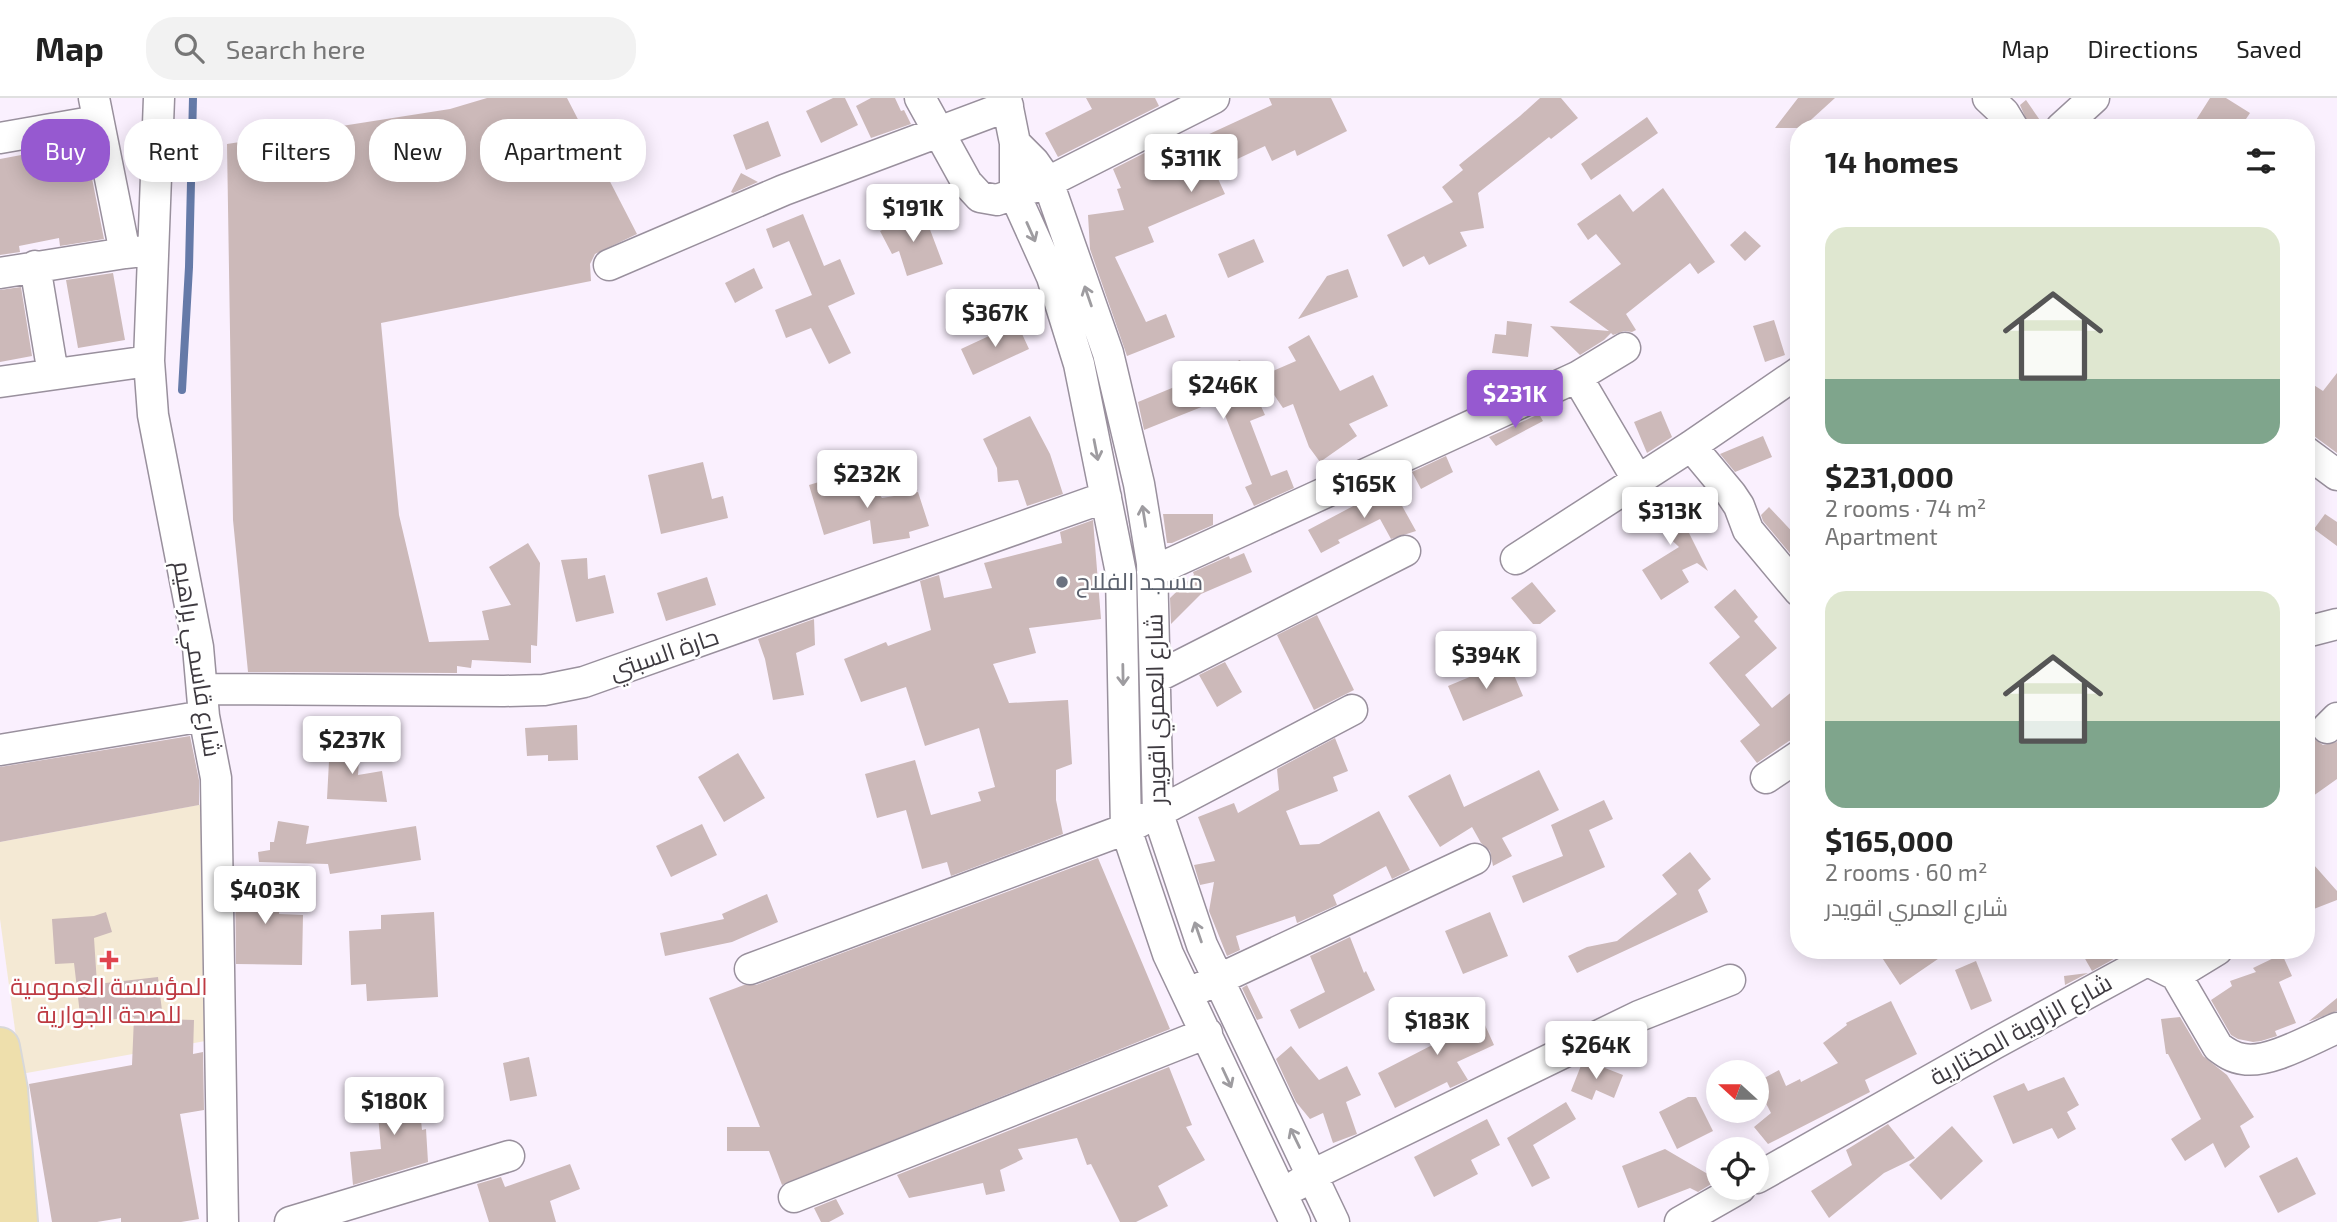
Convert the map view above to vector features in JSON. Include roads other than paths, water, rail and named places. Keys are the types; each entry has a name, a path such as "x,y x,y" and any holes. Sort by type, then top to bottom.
{"main road":[{"path":"0,1047 18,1222"}],"street":[{"name":"شارع قاسمي براهيم","path":"159,98 139,251 153,415 198,647 203,703 216,778 223,1222"},
{"path":"920,98 967,183 980,197 997,200 1048,182 1214,98"},
{"path":"1988,98 2008,119"},
{"path":"2071,119 2094,98"},
{"path":"609,265 784,190 1007,102"},
{"name":"شارع العمري اقويدر","path":"1007,102 1015,143 1015,195 1052,277 1079,364 1121,573 1126,829 1168,954 1295,1222"},
{"path":"0,138 96,109 139,251 0,273"},
{"name":"شارع العمري اقويدر","path":"1015,143 1034,162 1048,182 1108,354 1139,484 1152,572 1158,814 1202,945 1334,1222"},
{"path":"35,266 53,374"},
{"path":"1152,572 1577,377 1625,348"},
{"path":"0,382 149,361"},
{"path":"1577,377 1637,479"},
{"path":"1516,559 1790,378"},
{"path":"1691,446 1739,506 1748,530 1790,580"},
{"path":"2315,459 2337,475"},
{"name":"حارة السبتي","path":"0,750 203,703 544,690 584,682 1106,497"},
{"path":"1155,678 1405,551"},
{"path":"2315,630 2337,624"},
{"path":"750,968 1126,829 1352,710"},
{"path":"1766,778 1790,762"},
{"path":"1186,993 1475,859"},
{"path":"2202,959 2176,975 2218,1047 2228,1054 2257,1060 2337,1028"},
{"name":"شارع الزاوية المختارية","path":"1769,1171 2143,963 2152,963 2176,975"},
{"path":"1282,1196 1312,1175 1639,1016 1730,980"},
{"path":"794,1197 1207,1033"},
{"path":"290,1222 509,1156"},
{"path":"1680,1222 1726,1204"}],"waterway":[{"path":"182,390 189,267 193,98"}],"place":[{"name":"مسجد الفلاح","path":"1062,582"},
{"name":"المؤسسة العمومية للصحة الجوارية","path":"109,960"}]}
